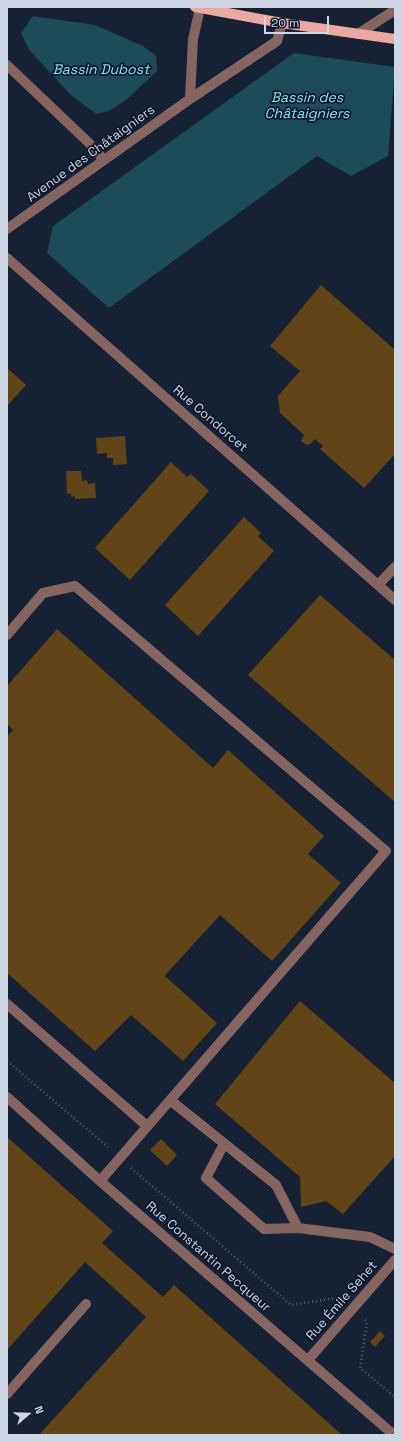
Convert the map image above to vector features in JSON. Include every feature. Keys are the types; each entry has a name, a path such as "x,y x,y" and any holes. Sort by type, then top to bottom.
{"main road":[{"path":"198,8 282,23 395,39"}],"street":[{"path":"190,99 193,39 198,8"},
{"path":"358,34 395,10"},
{"name":"Avenue des Châtaigniers","path":"7,229 190,99 277,41 282,23"},
{"path":"7,65 89,143 104,160"},
{"name":"Rue Condorcet","path":"7,258 395,600"},
{"path":"378,585 395,567"},
{"path":"7,635 43,593 75,586 386,850 100,1181"},
{"path":"7,1004 147,1126"},
{"name":"Rue Constantin Pecqueur","path":"7,1097 100,1181 394,1435"},
{"path":"170,1100 276,1185 298,1228"},
{"path":"224,1144 206,1178 264,1229 298,1228 370,1237 395,1249"},
{"name":"Rue Émile Sehet","path":"308,1360 395,1260"},
{"path":"7,1394 86,1304"}],"path":[{"path":"7,1061 291,1305 336,1298 352,1309 367,1322 360,1368 395,1397"}],"water":[{"name":"Bassin Dubost","path":"33,16 95,25 143,46 156,56 157,71 127,99 109,111 96,114 71,95 30,51 21,33"},
{"name":"Bassin des Châtaigniers","path":"294,53 395,67 388,156 351,176 317,156 109,308 47,253 53,226"}],"building":[{"path":"321,285 394,349 395,348 395,454 364,488 320,449 323,446 315,439 307,445 301,441 304,435 280,413 278,396 300,371 270,346"},
{"path":"7,368 26,385 7,406"},
{"path":"125,436 127,464 113,465 113,458 107,458 107,453 97,454 96,438"},
{"path":"171,462 187,477 191,474 209,491 130,580 95,548"},
{"path":"66,471 81,471 82,481 87,480 88,484 95,483 96,498 75,499 75,496 71,497 71,493 67,494"},
{"path":"244,517 261,533 258,536 274,551 198,636 165,605"},
{"path":"320,595 395,660 395,802 248,675"},
{"path":"57,629 213,768 228,750 324,836 308,854 341,883 272,961 220,915 168,972 165,976 217,1023 183,1061 131,1015 95,1051 7,973 7,737 13,730 7,724 7,686"},
{"path":"300,1001 395,1083 395,1156 343,1214 326,1201 301,1207 300,1177 215,1104"},
{"path":"7,1137 113,1231 102,1243 163,1297 174,1285 342,1435 39,1435 146,1317 85,1262 7,1350"},
{"path":"161,1139 177,1155 167,1166 150,1150"},
{"path":"380,1331 385,1336 375,1347 370,1342"}]}
